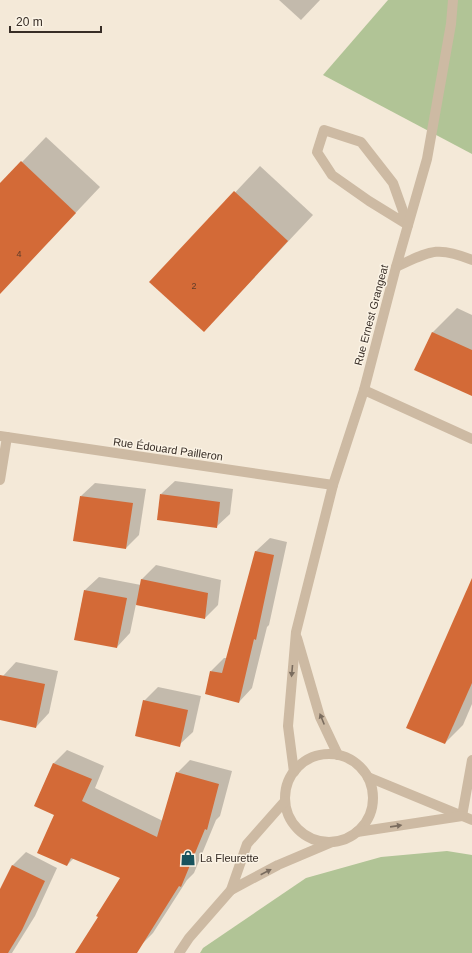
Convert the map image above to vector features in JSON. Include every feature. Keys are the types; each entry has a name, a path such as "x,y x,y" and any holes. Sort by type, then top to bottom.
{"street":[{"name":"Rue Ernest Grangeat","path":"294,772 288,726 296,632 333,485 364,390 396,267 427,159 451,24 452,0"},
{"path":"324,130 361,142 394,183 408,225 369,201 332,175 317,152 324,130"},
{"path":"396,267 433,251 455,253 472,260"},
{"path":"364,390 472,438"},
{"path":"0,480 4,437"},
{"name":"Rue Édouard Pailleron","path":"4,437 333,485"},
{"name":"Rue Ernest Grangeat","path":"296,632 320,717 338,755"},
{"path":"333,842 319,841 313,838 296,827 288,814 285,801 285,791 294,772 302,763 313,757 325,754 338,755 350,759 360,767 368,777 373,791 372,806 367,820 358,832"},
{"path":"462,816 472,760"},
{"path":"368,777 472,820"},
{"path":"231,890 247,844 285,801"},
{"path":"179,953 189,938 231,890 278,865 358,832 462,816"}],"green space":[{"path":"388,0 472,0 472,154 323,75"},
{"path":"447,851 472,855 472,953 200,953 203,948 306,878 381,857"}],"building":[{"path":"21,161 76,213 0,294 0,183"},
{"path":"234,191 288,241 204,332 149,282"},
{"path":"432,332 472,350 472,396 414,370"},
{"path":"160,494 220,502 217,528 157,520"},
{"path":"80,496 133,503 126,549 73,541"},
{"path":"255,551 274,555 256,640 254,639 239,703 205,694 210,671 222,673"},
{"path":"472,578 472,683 445,744 406,728"},
{"path":"141,579 208,593 205,619 136,605"},
{"path":"84,590 127,598 117,648 74,640"},
{"path":"0,675 45,684 36,728 0,720"},
{"path":"143,700 188,710 180,747 135,736"},
{"path":"53,763 92,779 82,801 157,837 176,772 219,784 207,830 205,829 181,887 179,886 137,953 75,953 98,917 96,916 120,878 71,858 67,866 37,853 54,815 34,806"},
{"path":"12,865 45,881 22,930 8,953 0,953 0,889"}],"place":[{"name":"La Fleurette","path":"188,858"}]}
